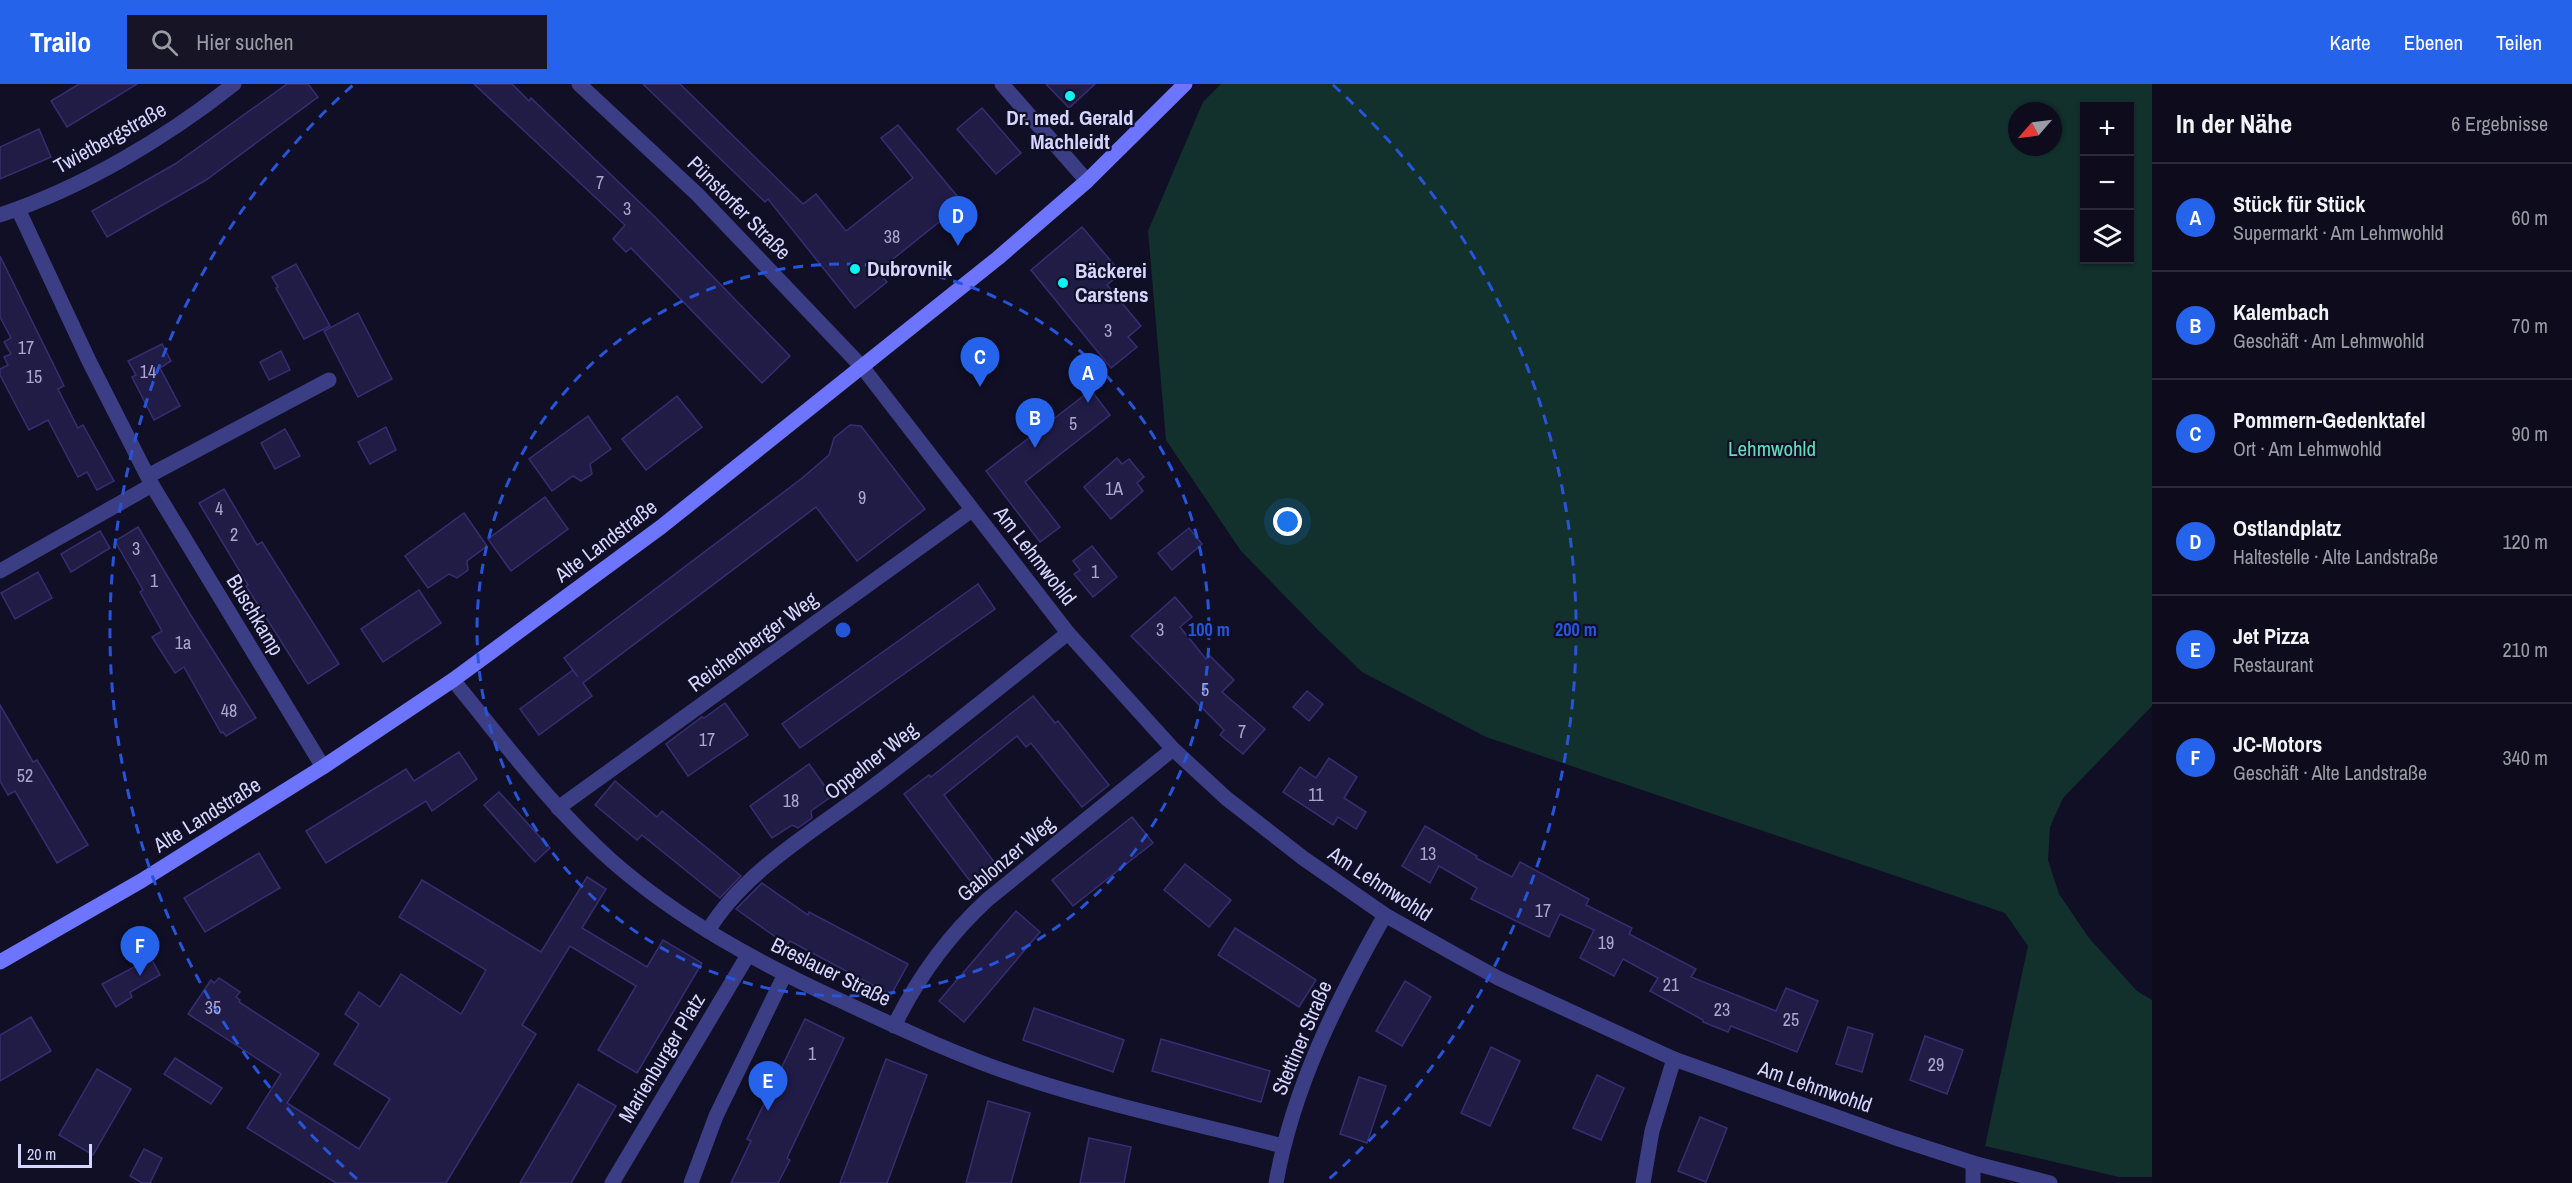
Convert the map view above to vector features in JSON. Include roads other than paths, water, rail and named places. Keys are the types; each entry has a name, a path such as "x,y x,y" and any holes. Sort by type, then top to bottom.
{"street":[{"name":"Twietbergstraße","path":"0,215 81,180 150,142 205,107 234,84"},
{"name":"Pünstorfer Straße","path":"579,84 698,194 863,368"},
{"path":"1002,84 1087,181"},
{"name":"Alte Landstraße","path":"0,962 141,881 322,767 453,680 661,527 998,258 1087,181 1185,84"},
{"name":"Buschkamp","path":"18,209 89,361 150,480 322,767"},
{"name":"Am Lehmwohld","path":"863,368 1068,633 1173,749 1226,798 1303,858 1384,915 1498,978 1674,1059 1893,1137 1973,1163 2050,1183"},
{"path":"0,570 150,480 329,380"},
{"name":"Reichenberger Weg","path":"558,808 972,510"},
{"name":"Oppelner Weg","path":"708,931 720,911 747,881 876,784 1068,633"},
{"name":"Breslauer Straße","path":"453,680 558,808 611,860 639,884 748,955 785,975 894,1026 1021,1077 1283,1146"},
{"name":"Gablonzer Weg","path":"894,1026 925,969 965,921 1173,749"},
{"name":"Stettiner Straße","path":"1276,1183 1283,1146 1315,1052 1341,995 1384,915"},
{"name":"Marienburger Platz","path":"612,1183 748,955"},
{"path":"691,1183 716,1116 785,975"},
{"path":"1643,1183 1652,1131 1674,1059"},
{"path":"1973,1163 1973,1183"}],"place":[{"name":"Dr. med. Gerald Machleidt","path":"1070,96"},
{"name":"Ostlandplatz","path":"958,246"},
{"name":"Dubrovnik","path":"855,269"},
{"name":"Bäckerei Carstens","path":"1063,283"},
{"name":"Pommern-Gedenktafel","path":"980,387"},
{"name":"Stück für Stück","path":"1088,403"},
{"name":"Kalembach","path":"1035,448"},
{"name":"JC-Motors","path":"140,976"},
{"name":"Jet Pizza","path":"768,1111"}],"park label":[{"name":"Lehmwohld","path":"1772,449"}]}
